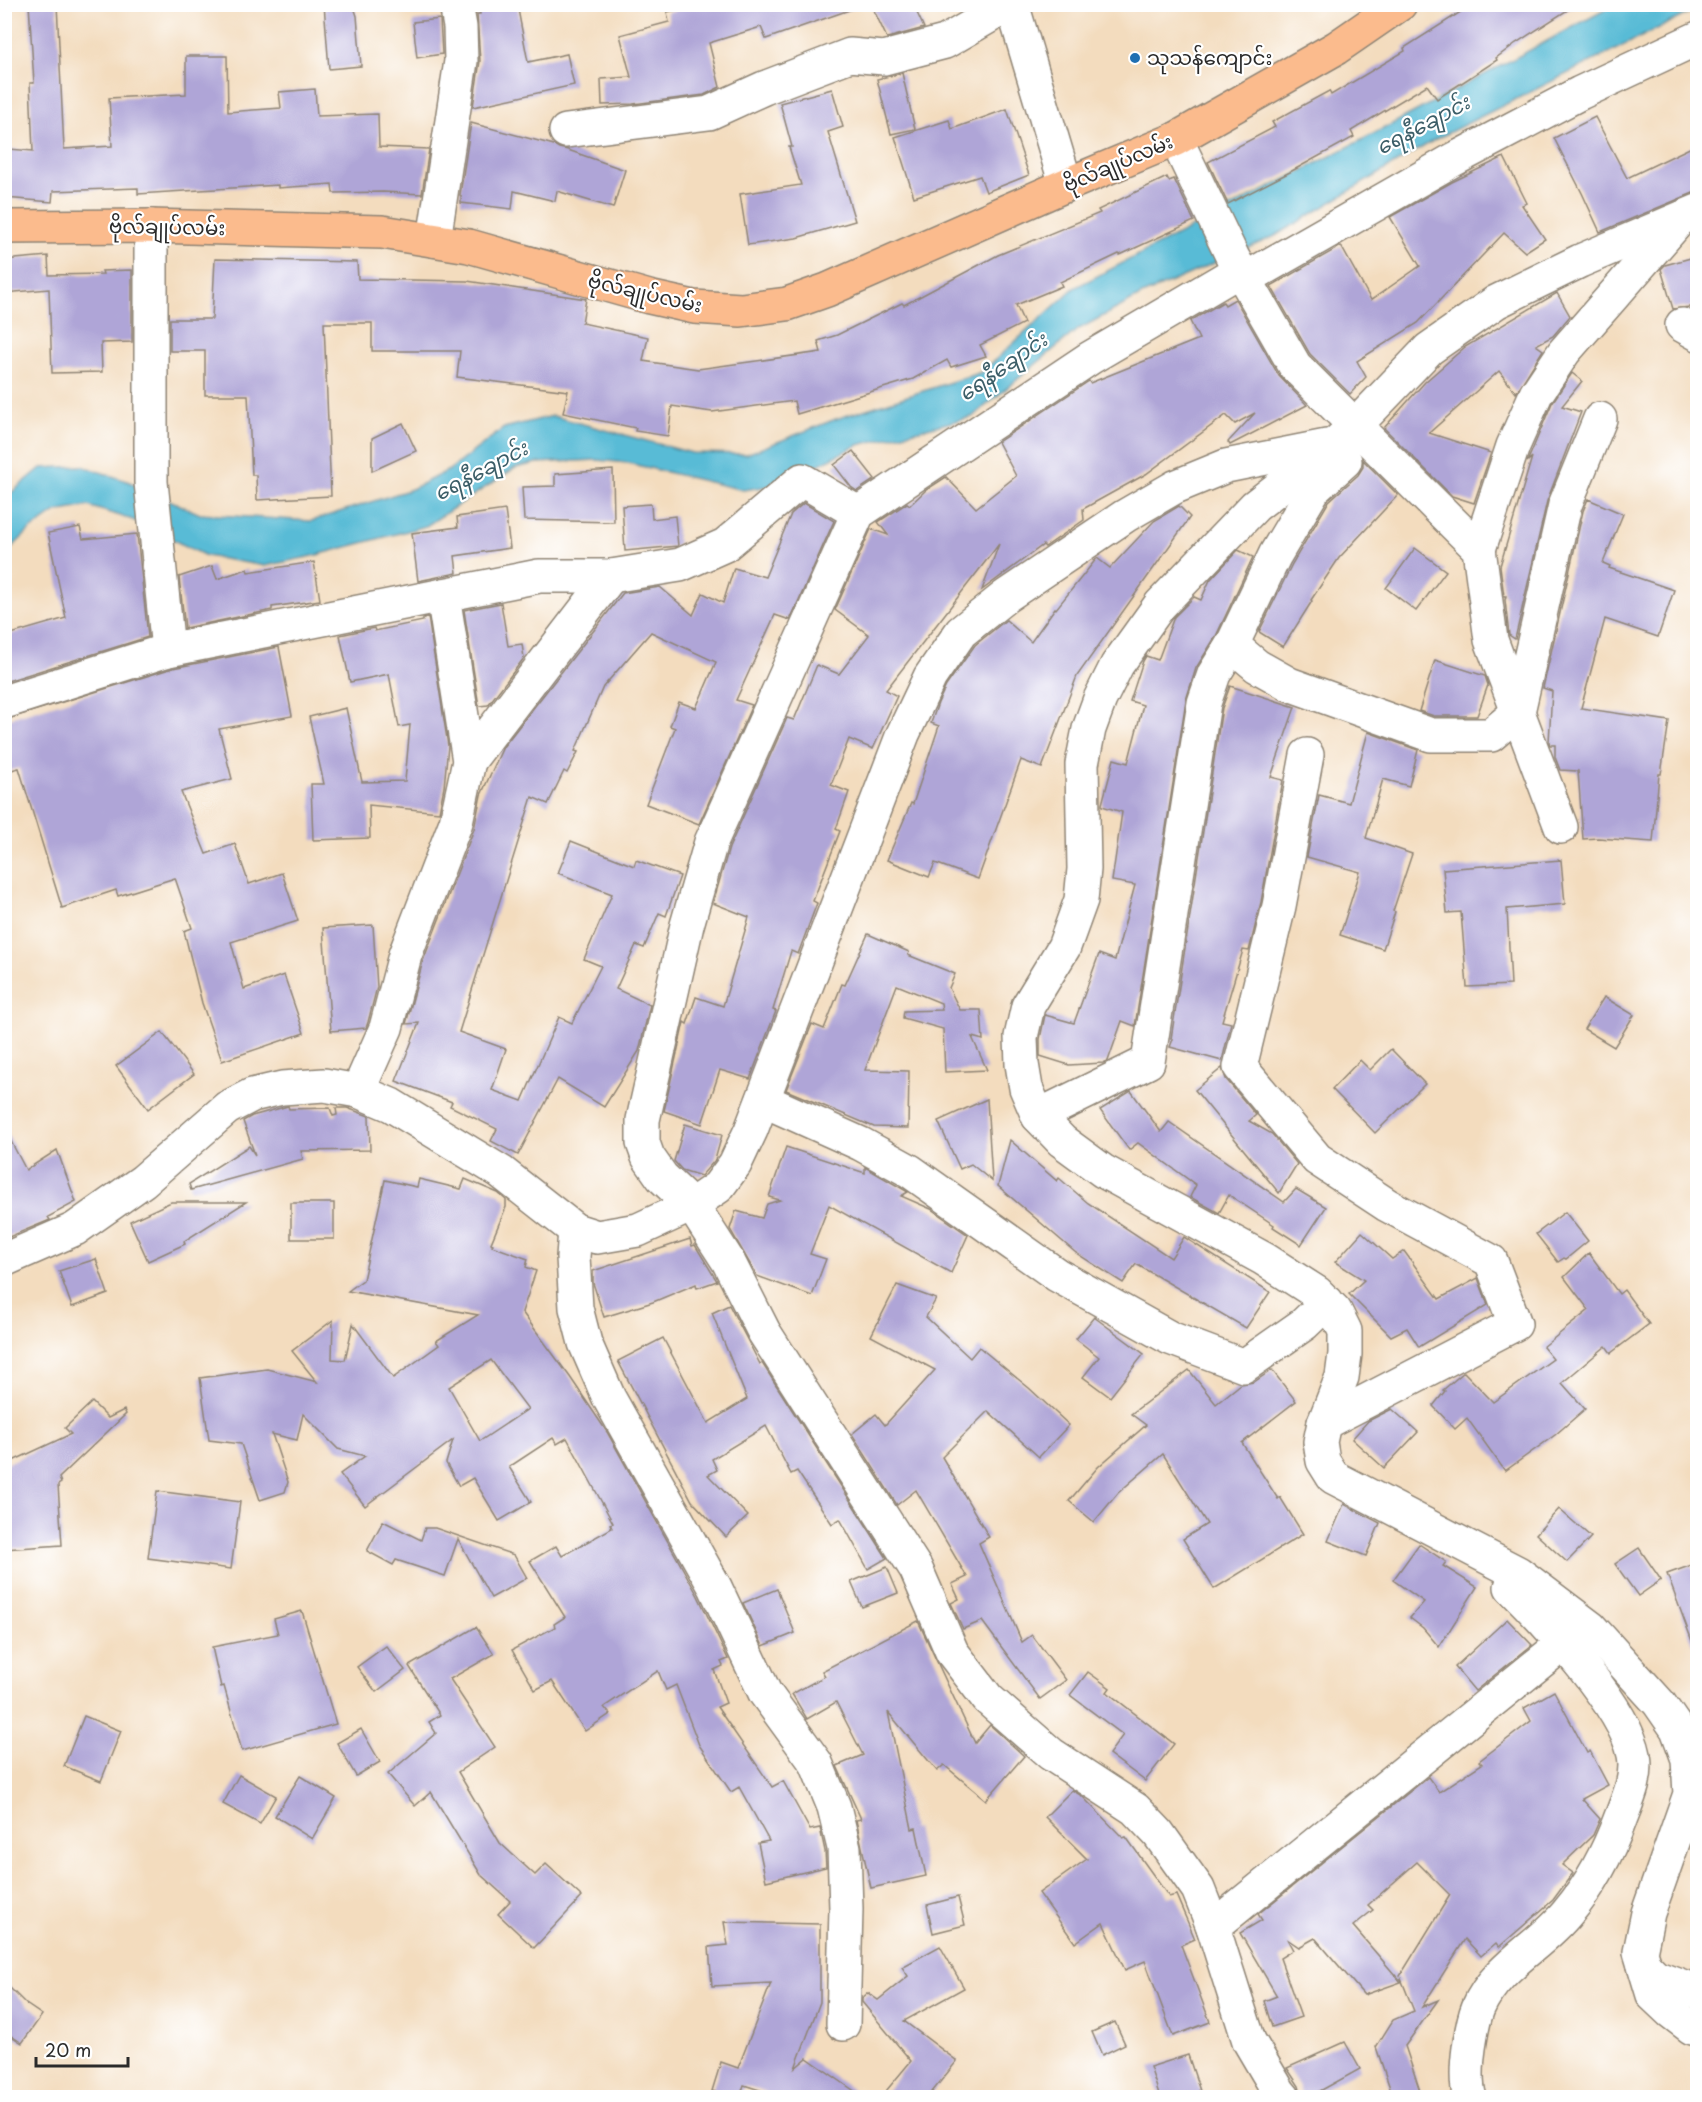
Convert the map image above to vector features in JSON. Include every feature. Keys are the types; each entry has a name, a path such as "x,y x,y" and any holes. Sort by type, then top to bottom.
{"main road":[{"name":"ဗိုလ်‌ချုပ်‌လမ်း","path":"4,227 151,226 382,232 469,246 649,297 694,307 741,310 786,304 827,290 1066,185 1176,140 1336,48 1400,4"}],"street":[{"path":"434,240 461,61 460,27 456,4"},
{"path":"566,131 709,113 764,88 850,55 884,58 945,42 1011,4 1066,185"},
{"path":"1284,2097 1249,2041 1213,1927 1198,1889 1150,1825 1135,1809 1051,1754 988,1699 952,1652 916,1569 764,1332 728,1260 692,1205 662,1177 648,1157 642,1143 643,1120 687,925 715,832 858,513 1090,358 1239,269 1580,93 1698,38"},
{"path":"1176,140 1239,269 1295,366 1353,437 1479,549"},
{"path":"1038,1116 1148,1062 1204,703 1214,674 1232,645 1275,555 1314,489 1353,437 1428,349 1496,302 1580,261 1689,215"},
{"path":"1561,827 1491,640 1479,549 1513,446 1536,394 1564,352 1689,215"},
{"path":"151,226 152,482 168,650"},
{"path":"1232,645 1257,666 1290,684 1431,735 1491,735 1518,712 1565,505 1600,419"},
{"path":"4,1260 75,1229 143,1181 227,1108 252,1095 282,1088 324,1085 358,1091 391,1105 501,1172 575,1230 597,1237 638,1230 692,1205 718,1187 735,1164 763,1100 903,734 930,677 961,632 1006,596 1125,516 1175,488 1226,466 1353,437"},
{"path":"1353,437 1255,506 1160,605 1117,664 1089,729 1082,764 1084,869 1081,900 1064,947 1028,1006 1021,1037 1026,1088 1038,1116 1062,1141 1103,1171 1264,1259 1317,1293 1335,1311 1345,1331 1345,1354 1342,1377 1324,1423 1320,1442 1323,1461 1333,1478 1518,1573 1591,1628 1659,1703 1677,1729 1688,1760 1690,1794 1648,1913 1640,1952 1653,1995 1692,2028 1698,2029"},
{"path":"4,702 168,650 539,576 611,576 680,565 725,545 802,480 858,513"},
{"path":"469,761 611,576"},
{"path":"358,1091 386,1028 405,955 456,822 469,761 443,595"},
{"path":"1307,756 1279,906 1240,1067 1317,1159 1387,1204 1491,1262 1515,1324 1324,1423"},
{"path":"763,1100 861,1144 910,1171 1057,1275 1160,1332 1244,1366 1304,1324 1327,1302"},
{"path":"575,1230 573,1257 576,1308 585,1343 609,1398 715,1587 765,1693 816,1763 834,1807 844,1848 846,1909 843,2024"},
{"path":"1447,1535 1471,1552 1513,1589 1563,1643 1608,1701 1624,1729 1634,1754 1635,1777 1614,1835 1581,1893 1568,1912 1544,1937 1490,1987 1478,2008 1471,2032 1467,2061 1470,2097"},
{"path":"1213,1927 1563,1643"},
{"path":"1644,1965 1655,1976 1698,1992"}],"water":[{"name":"ရေနီချောင်း","path":"1614,5 1697,5 1697,9 1436,139 1275,236 1142,295 1077,330 972,417 858,445 777,485 743,490 628,463 597,460 537,463 515,468 426,526 313,556 265,566 206,556 133,520 88,506 56,512 29,531 5,554 5,498 41,468 82,466 127,481 200,514 311,521 412,489 449,470 504,428 553,416 692,453 747,454 836,419 982,372 1074,288 1379,131"}],"building":[{"path":"29,4 57,4 64,149 112,146 109,98 186,94 186,56 227,56 228,112 281,108 279,92 315,89 317,116 378,114 379,147 429,149 422,194 333,193 332,184 138,194 138,188 53,191 52,202 5,198 9,149 33,151 30,83 34,83"},
{"path":"324,4 353,4 357,16 361,66 329,69"},
{"path":"479,4 517,4 528,62 567,54 574,85 473,107 480,61 477,14 480,14"},
{"path":"707,4 854,4 855,8 766,39 761,27 709,43 720,87 704,95 633,104 602,105 601,79 631,77 620,35 669,22 667,12"},
{"path":"871,4 913,4 924,28 887,38"},
{"path":"1473,4 1577,4 1516,43 1496,58 1497,60 1437,99 1427,85 1351,131 1354,137 1228,204 1208,162 1275,127 1272,122 1329,91 1331,95 1405,51 1404,48"},
{"path":"440,19 442,54 417,58 413,22"},
{"path":"902,73 915,129 891,134 877,79"},
{"path":"832,89 843,127 828,132 855,221 796,238 748,245 740,194 801,185 789,147 792,147 780,103"},
{"path":"1007,109 1029,175 986,192 980,176 914,197 895,137 949,120 952,129"},
{"path":"1595,117 1627,178 1698,144 1698,191 1600,232 1554,138"},
{"path":"471,123 554,145 625,170 613,208 557,191 555,201 514,191 512,209 461,203 460,195"},
{"path":"1504,157 1527,203 1522,205 1545,239 1525,252 1504,233 1418,323 1357,361 1366,377 1350,394 1310,354 1271,286 1341,246 1371,300 1420,266 1390,217 1452,182"},
{"path":"1167,177 1169,181 1174,179 1194,221 1060,282 1062,286 1016,305 1024,323 980,345 986,356 951,367 947,360 913,379 797,414 794,401 712,412 672,406 668,436 635,431 636,428 563,413 568,391 457,377 460,351 372,351 372,323 324,323 331,496 257,500 256,475 252,475 248,395 205,395 205,351 170,351 170,319 212,319 215,259 357,262 358,279 467,281 586,299 582,323 648,337 643,361 698,369 821,352 818,341 837,335 902,303 904,305 998,255 1100,213 1098,210"},
{"path":"48,256 49,275 103,274 102,271 132,270 132,342 101,343 102,372 52,373 49,289 4,293 4,260"},
{"path":"1698,256 1698,306 1673,309 1661,269 1665,265"},
{"path":"1557,293 1570,316 1553,336 1536,345 1543,350 1516,393 1499,371 1429,433 1491,453 1474,503 1452,496 1384,428 1425,382 1465,347"},
{"path":"1235,299 1279,376 1307,405 1230,445 1228,442 1255,413 1235,424 1226,415 1146,474 1083,509 1084,520 1045,547 1043,545 982,590 999,544 886,690 897,696 873,749 849,739 831,785 849,792 836,829 840,831 813,901 817,903 798,954 791,951 773,1010 776,1011 750,1079 720,1070 702,1124 664,1111 684,1022 687,1024 696,997 723,1006 749,917 713,903 729,848 787,718 794,720 817,665 839,674 869,635 835,610 871,529 888,535 878,522 907,503 910,505 926,490 946,477 976,508 1016,476 998,442 1089,381 1090,383 1199,339 1190,321 1223,302 1225,305"},
{"path":"1572,373 1582,381 1562,406 1581,412 1547,501 1515,639 1509,635 1506,596 1504,596 1500,566 1532,457 1527,462 1552,403"},
{"path":"403,423 416,451 372,471 372,438"},
{"path":"853,451 875,479 857,491 851,487 834,465"},
{"path":"1363,460 1398,495 1339,558 1283,647 1259,632 1292,564 1329,501 1358,475 1363,467"},
{"path":"613,470 614,522 524,520 522,487 555,486 555,474"},
{"path":"1588,499 1623,514 1603,563 1610,566 1609,568 1674,590 1658,637 1605,619 1581,708 1669,721 1661,774 1659,774 1653,842 1583,839 1578,771 1560,770 1555,757 1555,745 1550,745 1549,742 1552,691 1543,688 1583,511"},
{"path":"804,503 834,521 790,620 775,615 736,700 752,705 699,824 646,804 675,728 670,726 679,702 696,708 716,662 651,632 603,687 575,751 578,752 567,773 564,771 548,804 532,797 459,1032 506,1049 492,1090 522,1101 559,1017 572,1023 601,966 584,959 612,894 558,873 571,841 634,866 636,860 680,876 666,916 659,913 644,948 636,945 616,989 650,1005 639,1051 604,1107 558,1079 518,1155 491,1141 497,1129 450,1106 452,1102 396,1081 419,1023 406,1024 423,961 474,829 481,795 503,747 623,593 660,587 693,615 703,593 723,603 734,568 765,577 791,514"},
{"path":"651,504 652,519 675,516 678,546 625,551 622,506"},
{"path":"1179,506 1190,517 1077,676 1042,768 1021,760 978,879 935,863 929,877 887,860 911,803 913,804 939,726 931,723 938,703 946,686 975,645 1006,620 1031,642 1055,608 1097,558 1110,568 1154,521"},
{"path":"505,510 510,548 455,556 457,573 418,581 412,533 458,527 457,517"},
{"path":"80,527 83,539 137,534 148,637 4,682 4,636 66,618 48,533"},
{"path":"1415,548 1446,571 1416,611 1386,588"},
{"path":"1238,550 1253,557 1216,636 1196,668 1186,700 1135,1026 1122,1021 1108,1061 1103,1063 1069,1065 1040,1056 1040,1039 1045,1015 1074,1023 1099,954 1115,960 1135,885 1112,881 1122,812 1102,806 1102,804 1114,759 1128,763 1143,705 1130,701 1143,661 1146,656 1158,660 1174,617 1194,597 1201,600 1210,580"},
{"path":"314,562 320,600 272,607 272,610 185,628 179,577 212,566 217,579 247,569 248,572"},
{"path":"501,603 508,646 522,644 524,658 488,705 479,706 464,610"},
{"path":"428,617 448,746 439,812 369,805 370,838 313,840 311,784 324,784 309,717 346,708 362,782 405,781 410,725 399,727 389,674 350,682 340,635 374,628 375,631 423,621 423,618"},
{"path":"279,647 292,716 219,729 232,779 181,792 206,854 235,844 249,884 282,873 298,921 231,942 244,989 284,975 304,1033 222,1061 202,1003 184,931 192,928 175,878 118,896 116,890 62,908 19,768 4,772 4,720 173,668"},
{"path":"1435,660 1485,676 1488,685 1477,716 1434,716 1419,711"},
{"path":"1230,686 1295,707 1271,777 1283,780 1261,902 1249,951 1243,950 1222,1021 1231,1023 1222,1061 1170,1047 1222,708"},
{"path":"1368,732 1418,750 1409,786 1383,779 1366,838 1412,854 1383,949 1340,935 1360,872 1307,857 1319,795 1349,803"},
{"path":"1561,860 1565,904 1507,909 1511,985 1467,987 1461,912 1447,913 1443,869"},
{"path":"373,925 377,987 366,1028 331,1031 323,928"},
{"path":"868,934 909,952 908,955 955,974 949,988 960,1010 981,1010 983,1040 972,1037 987,1070 945,1072 943,1029 903,1018 904,1011 942,1010 941,1003 897,985 865,1070 909,1071 908,1128 874,1127 786,1090 812,1024 824,1029 842,984 845,985"},
{"path":"1604,997 1634,1015 1614,1047 1584,1029"},
{"path":"162,1032 194,1074 148,1109 116,1066"},
{"path":"1391,1049 1425,1084 1375,1133 1332,1089 1360,1060 1370,1070"},
{"path":"1222,1068 1226,1079 1256,1115 1249,1121 1272,1134 1297,1164 1279,1193 1195,1090"},
{"path":"1131,1091 1161,1132 1169,1122 1284,1202 1296,1189 1326,1207 1301,1245 1229,1195 1219,1213 1190,1197 1196,1185 1138,1143 1129,1150 1100,1110"},
{"path":"987,1099 992,1181 971,1164 960,1169 938,1121"},
{"path":"288,1106 289,1109 330,1108 333,1116 337,1115 336,1108 347,1108 369,1116 370,1150 301,1151 303,1159 191,1190 189,1184 249,1146 255,1155 243,1121 252,1116"},
{"path":"685,1124 722,1135 715,1160 701,1176 682,1170 674,1161"},
{"path":"4,1128 26,1170 57,1150 76,1202 48,1217 50,1220 4,1239"},
{"path":"1010,1140 1057,1181 1059,1178 1088,1203 1171,1258 1184,1237 1270,1292 1246,1328 1136,1264 1123,1283 1076,1253 998,1186"},
{"path":"786,1147 865,1173 865,1167 908,1192 901,1196 931,1209 968,1235 951,1273 829,1205 810,1254 826,1259 812,1296 757,1276 730,1229 736,1211 762,1218 767,1204 780,1200 769,1197"},
{"path":"419,1179 461,1189 465,1179 498,1193 506,1200 506,1207 491,1243 492,1246 528,1259 526,1267 536,1271 522,1312 607,1432 698,1596 728,1659 721,1662 723,1666 714,1670 726,1703 717,1707 772,1787 783,1781 810,1830 820,1828 826,1867 766,1881 758,1843 769,1841 739,1787 731,1792 699,1745 676,1685 666,1690 658,1671 604,1707 610,1714 585,1731 552,1681 535,1690 512,1650 555,1627 554,1624 565,1617 530,1561 556,1546 562,1556 612,1528 610,1524 613,1523 567,1438 557,1444 553,1438 509,1467 531,1502 499,1521 473,1478 459,1486 446,1463 453,1440 365,1506 340,1474 365,1456 338,1449 303,1414 297,1440 272,1434 288,1482 285,1492 260,1500 241,1444 209,1440 200,1378 267,1369 317,1382 292,1351 333,1320 332,1359 345,1360 353,1324 393,1378 439,1345 436,1341 478,1315 348,1291 363,1280 385,1180 417,1187","holes":["491,1360 528,1409 480,1441 449,1387"]},
{"path":"171,1202 246,1202 184,1241 185,1244 148,1261 130,1221"},
{"path":"291,1203 334,1203 334,1239 291,1239"},
{"path":"1565,1212 1588,1241 1566,1259 1558,1262 1536,1234"},
{"path":"1362,1232 1392,1259 1404,1251 1439,1299 1478,1278 1488,1305 1419,1347 1407,1328 1391,1336 1349,1294 1364,1280 1335,1262"},
{"path":"690,1239 692,1246 695,1245 717,1281 697,1288 696,1284 653,1302 604,1317 593,1283 593,1271"},
{"path":"1589,1253 1619,1294 1624,1290 1649,1324 1611,1353 1606,1346 1562,1383 1585,1409 1555,1435 1505,1471 1467,1418 1455,1429 1433,1406 1445,1391 1443,1390 1464,1372 1493,1402 1553,1359 1543,1347 1589,1310 1564,1277"},
{"path":"96,1259 108,1294 72,1307 59,1271"},
{"path":"897,1285 936,1299 926,1317 970,1358 979,1347 1069,1425 1039,1457 988,1411 942,1457 989,1537 979,1543 1022,1642 1032,1635 1066,1680 1040,1699 982,1621 963,1629 951,1603 959,1599 952,1584 967,1577 916,1490 897,1505 852,1434 876,1414 885,1425 935,1370 871,1336"},
{"path":"729,1305 760,1364 762,1363 887,1558 868,1569 840,1519 832,1524 797,1471 791,1474 766,1426 712,1459 717,1470 708,1475 748,1516 726,1537 692,1501 618,1361 663,1338 708,1423 747,1399 712,1313"},
{"path":"1094,1317 1144,1354 1110,1397 1083,1377 1099,1357 1076,1339"},
{"path":"1189,1370 1216,1404 1241,1384 1254,1382 1272,1370 1296,1401 1242,1443 1303,1534 1214,1589 1183,1539 1207,1524 1163,1454 1118,1493 1094,1522 1069,1501 1098,1467 1146,1425 1131,1414"},
{"path":"92,1402 108,1418 124,1410 126,1414 59,1478 62,1545 4,1549 4,1465 71,1434 65,1428"},
{"path":"1392,1409 1418,1432 1384,1468 1352,1439 1368,1421"},
{"path":"157,1491 240,1502 231,1569 148,1558"},
{"path":"1344,1504 1380,1523 1366,1556 1328,1541"},
{"path":"1559,1509 1591,1537 1567,1562 1536,1534"},
{"path":"383,1521 421,1540 425,1528 435,1528 514,1555 527,1578 491,1598 458,1539 445,1576 396,1560 393,1565 367,1551"},
{"path":"1419,1544 1446,1562 1443,1566 1477,1587 1439,1647 1423,1628 1410,1618 1424,1602 1393,1580"},
{"path":"1639,1548 1661,1580 1638,1596 1615,1564"},
{"path":"1692,1565 1698,1580 1698,1648 1695,1649 1667,1574"},
{"path":"887,1567 898,1593 862,1607 851,1582"},
{"path":"777,1589 795,1633 763,1646 743,1603"},
{"path":"302,1611 336,1724 242,1751 224,1686 221,1687 212,1647 278,1634 274,1619"},
{"path":"1507,1619 1532,1645 1475,1691 1455,1667"},
{"path":"918,1621 975,1743 990,1725 1024,1756 986,1800 944,1765 937,1771 888,1712 912,1829 916,1828 926,1876 871,1888 856,1820 861,1819 837,1766 863,1755 836,1702 807,1719 792,1694 825,1676 822,1671"},
{"path":"476,1627 494,1654 450,1679 495,1747 458,1772 500,1843 535,1875 546,1864 582,1897 534,1948 498,1914 510,1901 481,1875 431,1792 415,1806 388,1774 436,1733 429,1722 440,1715 409,1666"},
{"path":"386,1646 405,1670 376,1692 357,1667"},
{"path":"1088,1672 1110,1688 1107,1692 1174,1744 1145,1781 1109,1754 1123,1735 1070,1695"},
{"path":"1554,1691 1587,1753 1590,1751 1608,1785 1582,1799 1600,1819 1593,1835 1562,1865 1573,1873 1553,1900 1499,1947 1496,1943 1481,1956 1465,1939 1422,2007 1438,2000 1405,2046 1422,2097 1393,2097 1376,2047 1393,2020 1414,2011 1400,1976 1450,1895 1417,1862 1368,1905 1373,1910 1353,1926 1401,1982 1364,1995 1315,1938 1299,1947 1287,1939 1293,1950 1280,1958 1301,2017 1272,2027 1264,2001 1277,1996 1240,1933 1262,1920 1258,1914 1428,1777 1439,1792 1482,1764 1479,1761 1531,1721 1524,1708"},
{"path":"84,1716 121,1731 101,1781 64,1766"},
{"path":"361,1729 380,1762 356,1776 337,1743"},
{"path":"239,1775 276,1796 260,1824 223,1804"},
{"path":"300,1776 336,1798 312,1839 275,1816"},
{"path":"1072,1790 1082,1796 1123,1838 1126,1837 1169,1897 1176,1895 1195,1939 1181,1945 1210,2022 1173,2036 1145,1961 1125,1970 1103,1923 1075,1943 1039,1893 1087,1859 1045,1817"},
{"path":"958,1897 965,1925 933,1933 927,1905"},
{"path":"724,1922 820,1924 820,2002 795,2068 807,2058 863,2097 759,2097 766,2092 744,2085 740,2097 712,2091 721,2062 738,2068 771,1983 712,1986 709,1947 728,1945"},
{"path":"940,1946 964,1988 904,2021 957,2061 928,2097 881,2097 911,2061 862,2002 862,1998 868,1993 878,2000 908,1976 902,1967"},
{"path":"4,1982 26,2004 42,2015 22,2043 4,2031"},
{"path":"1115,2022 1125,2044 1102,2055 1092,2032"},
{"path":"1345,2042 1360,2069 1320,2091 1302,2097 1299,2086 1287,2068"},
{"path":"1188,2055 1202,2097 1160,2097 1150,2067"}],"place":[{"name":"သုသန်ကျောင်း","path":"1135,58"}]}
